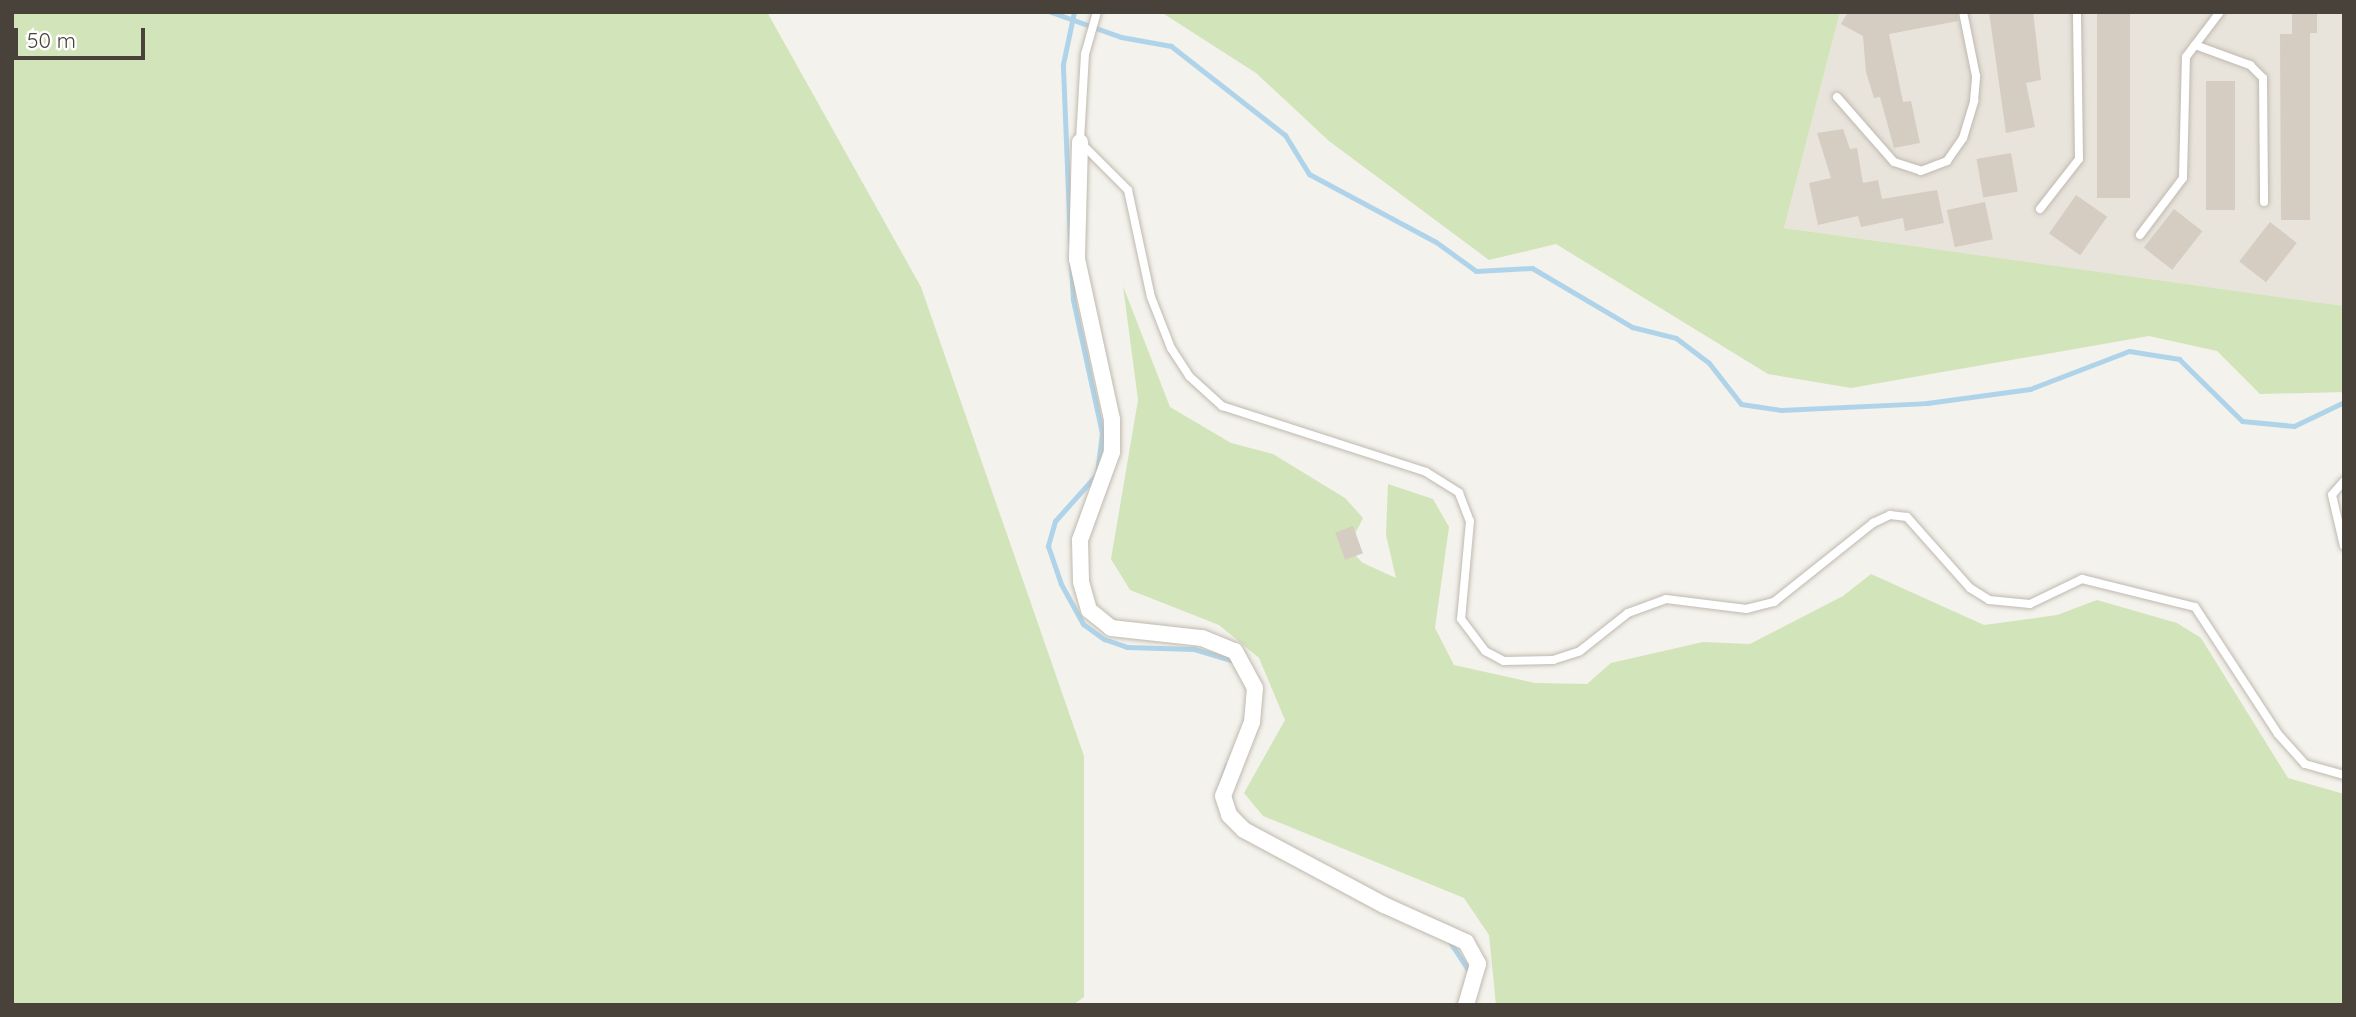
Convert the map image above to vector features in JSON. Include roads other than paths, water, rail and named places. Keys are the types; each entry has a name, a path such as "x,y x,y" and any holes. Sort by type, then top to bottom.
{"street":[{"path":"1080,142 1077,259 1112,419 1112,452 1080,540 1081,582 1089,610 1111,628 1202,638 1235,651 1247,668 1255,688 1252,722 1223,796 1229,815 1244,830 1384,905 1466,942 1478,964 1466,1005"}],"lane":[{"path":"1837,97 1894,162 1921,171 1947,161 1964,138 1974,101 1975,64 1963,12"},
{"path":"2040,209 2078,159 2077,12"},
{"path":"2140,235 2183,178 2186,57 2220,12"},
{"path":"1096,14 1089,39 1080,142 1128,190 1159,320 1204,394 1222,406 1426,472 1459,493 1470,521 1461,619 1471,639 1504,662 1529,664 1580,651 1628,613 1657,601 1746,609 1774,602 1873,523 1899,516 1917,524 1970,588 1989,600 2030,604 2082,579 2195,607 2278,734 2305,764 2344,775"},
{"path":"2195,45 2250,65 2263,78 2264,202"},
{"path":"2344,481 2332,495 2344,546"}],"waterway":[{"path":"1051,12 1121,37 1171,46 1285,135 1309,174 1436,242 1476,271 1532,268 1632,327 1676,338 1709,363 1741,404 1781,410 1927,403 2030,389 2129,351 2179,359 2242,421 2294,426 2344,402"},
{"path":"1070,242 1063,64 1074,12"},
{"path":"1071,262 1073,300 1102,433 1097,474 1055,521 1048,546 1061,584 1083,624 1104,639 1127,647 1194,649 1234,661"},
{"path":"1220,786 1227,765"},
{"path":"1450,942 1468,970"}]}
